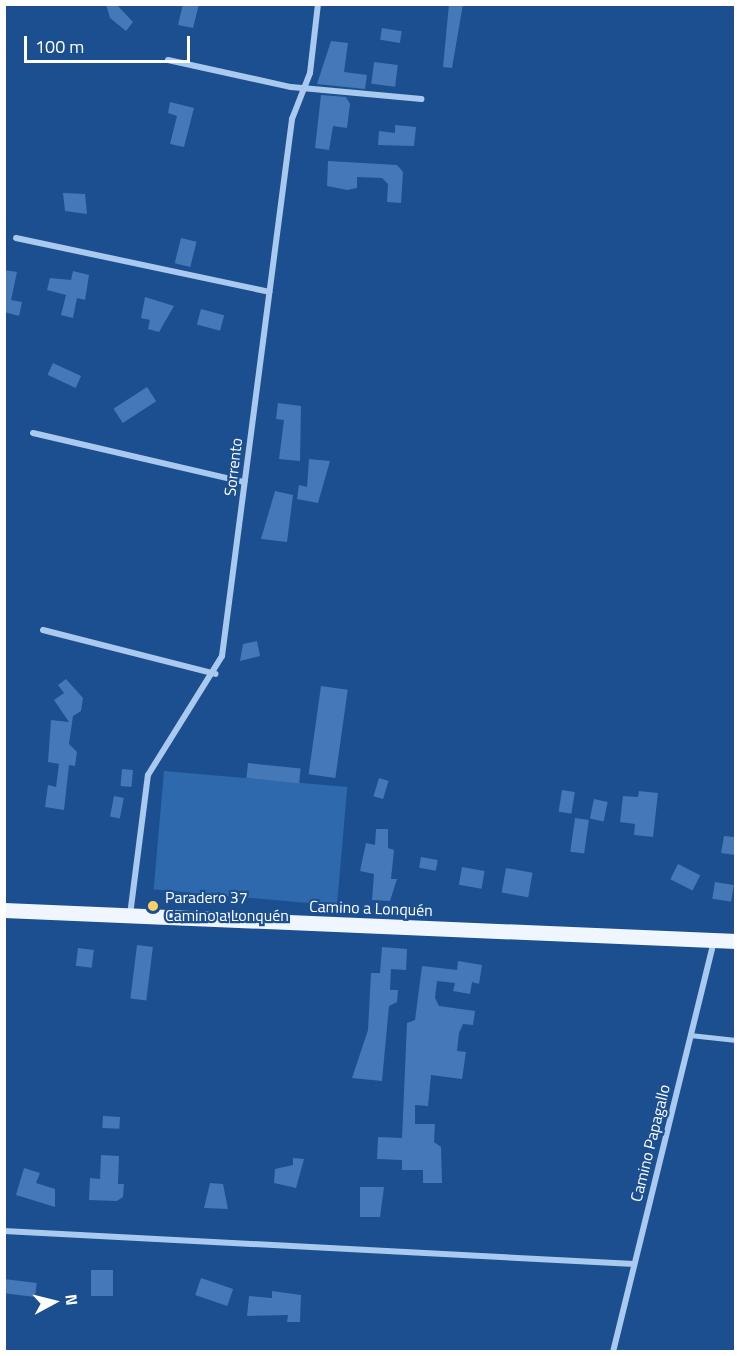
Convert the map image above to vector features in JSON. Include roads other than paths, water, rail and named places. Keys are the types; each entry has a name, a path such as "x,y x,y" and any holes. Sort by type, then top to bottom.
{"main road":[{"name":"Camino a Lonquén","path":"4,910 735,941"}],"street":[{"name":"Sorrento","path":"129,915 148,775 215,674 244,482 292,119 304,87 318,4"},
{"path":"168,60 304,87 421,99"},
{"path":"16,238 269,292"},
{"path":"33,432 244,482"},
{"path":"43,630 215,674"},
{"name":"Camino Papagallo","path":"613,1352 714,940"},
{"path":"4,1231 634,1264"}],"lane":[{"path":"690,1035 735,1040"}],"place":[{"name":"Paradero 37 Camino a Lonquén","path":"153,906"}]}
